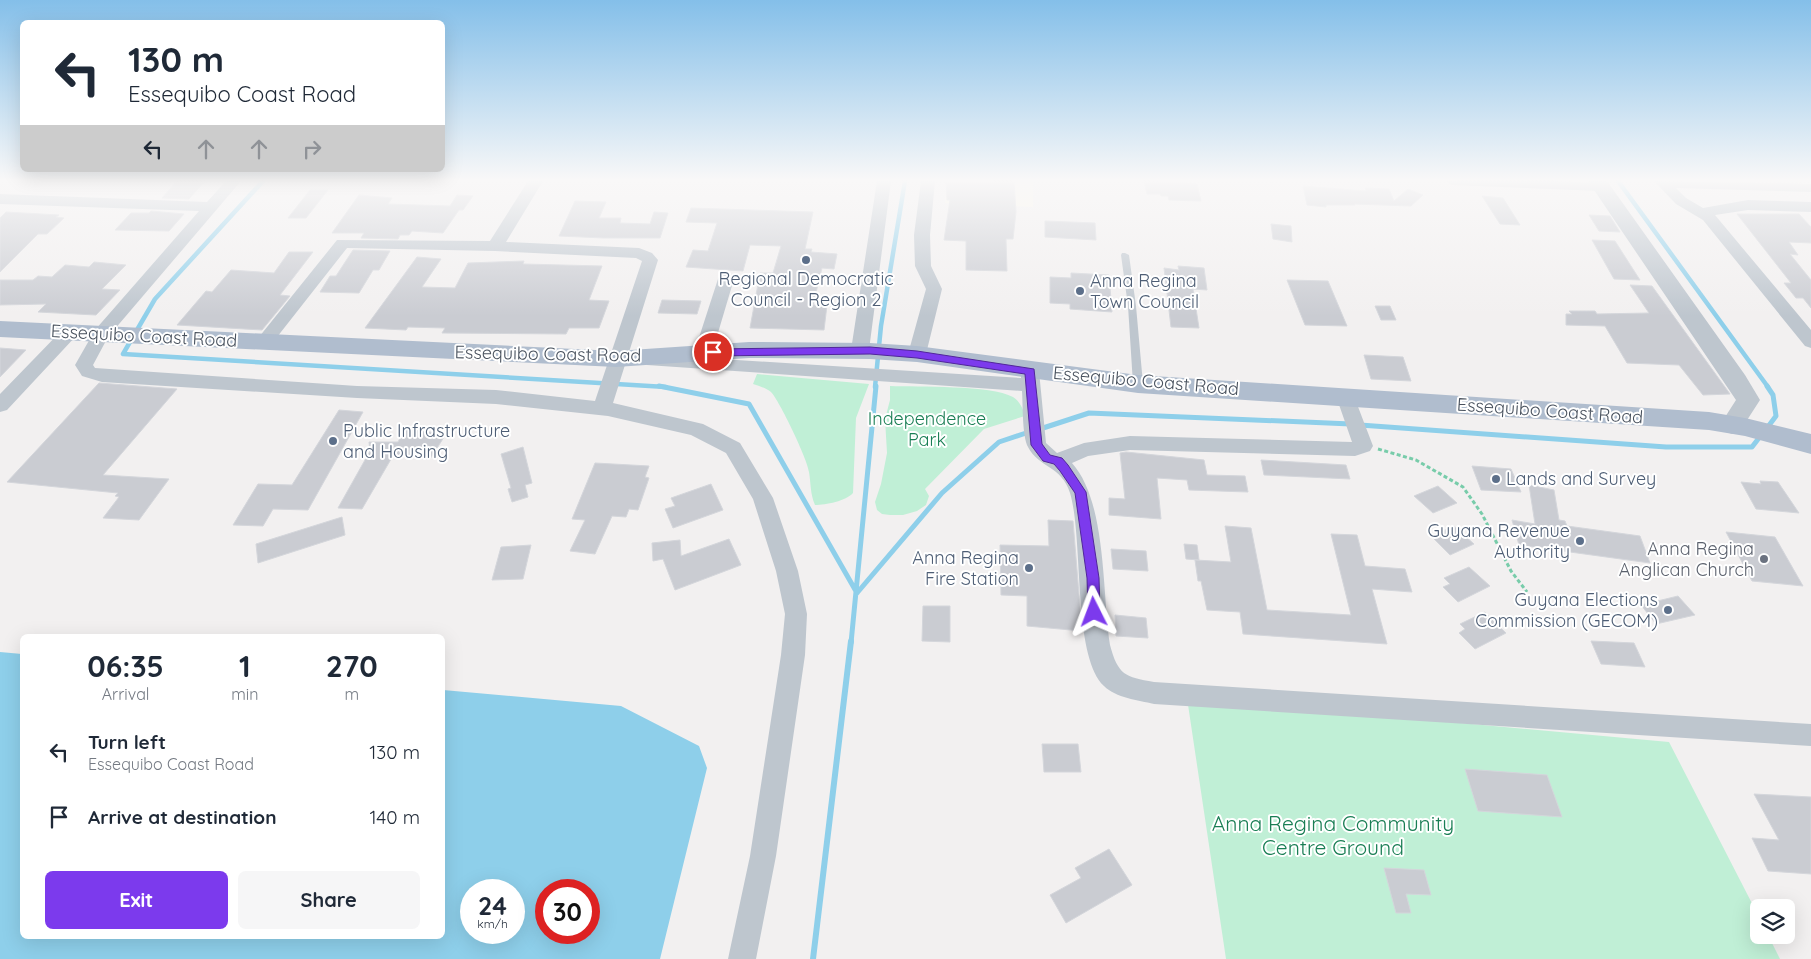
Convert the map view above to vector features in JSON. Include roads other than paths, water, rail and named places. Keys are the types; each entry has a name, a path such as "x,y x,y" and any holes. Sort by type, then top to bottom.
{"main road":[{"name":"Essequibo Coast Road","path":"0,328 614,364 703,353 749,350 865,351 910,362 1031,378 1138,384 1348,405 1708,421 1738,426 1811,444"}],"street":[{"path":"196,226 84,365 88,372 102,376 357,392 604,401 696,429 733,448 763,498 787,570 796,614 793,655 763,856 742,959"},
{"path":"495,246 508,226"},
{"path":"865,351 879,226"},
{"path":"614,364 856,374 910,362 934,289 923,266 923,226"},
{"path":"1628,226 1748,400 1738,426"},
{"path":"1716,226 1811,342"},
{"path":"264,342 342,243 495,246 639,254 646,256 650,260 649,266 614,364 604,401"},
{"path":"703,353 726,279"},
{"path":"0,405 70,332"},
{"path":"1031,378 1036,445 1047,458 1058,461 1072,478 1082,501 1093,578 1096,630 1102,662 1110,678 1128,687 1154,693 1811,735"},
{"path":"1058,461 1084,450 1108,444 1130,443 1356,449 1361,440 1348,405"}],"lane":[{"path":"1125,255 1132,306 1138,384"}],"water":[{"path":"0,652 20,654 20,939 445,939 445,690 621,706 699,746 707,768 660,959 0,959"}],"waterway":[{"path":"222,226 155,299 123,354 663,387"},
{"path":"875,387 881,326 898,226"},
{"path":"1651,226 1768,387"},
{"path":"659,386 663,387"},
{"path":"856,591 876,386"},
{"path":"1767,386 1773,395 1776,416 1767,428"},
{"path":"663,387 749,404 856,591"},
{"path":"1040,429 1089,413 1351,424"},
{"path":"1360,425 1666,447 1752,447 1762,434"},
{"path":"856,591 857,593 942,493 999,442 1029,432"},
{"path":"851,643 856,591"},
{"path":"813,959 851,641"}],"place":[{"name":"Regional Democratic Council - Region 2","path":"806,260"},
{"name":"Anna Regina Town Council","path":"1080,291"},
{"name":"Public Infrastructure and Housing","path":"333,441"},
{"name":"Lands and Survey","path":"1496,479"},
{"name":"Guyana Revenue Authority","path":"1580,541"},
{"name":"Anna Regina Anglican Church","path":"1764,559"},
{"name":"Anna Regina Fire Station","path":"1029,568"},
{"name":"Guyana Elections Commission (GECOM)","path":"1668,610"}],"park label":[{"name":"Independence Park","path":"927,429"},
{"name":"Anna Regina Community Centre Ground","path":"1333,836"}]}
